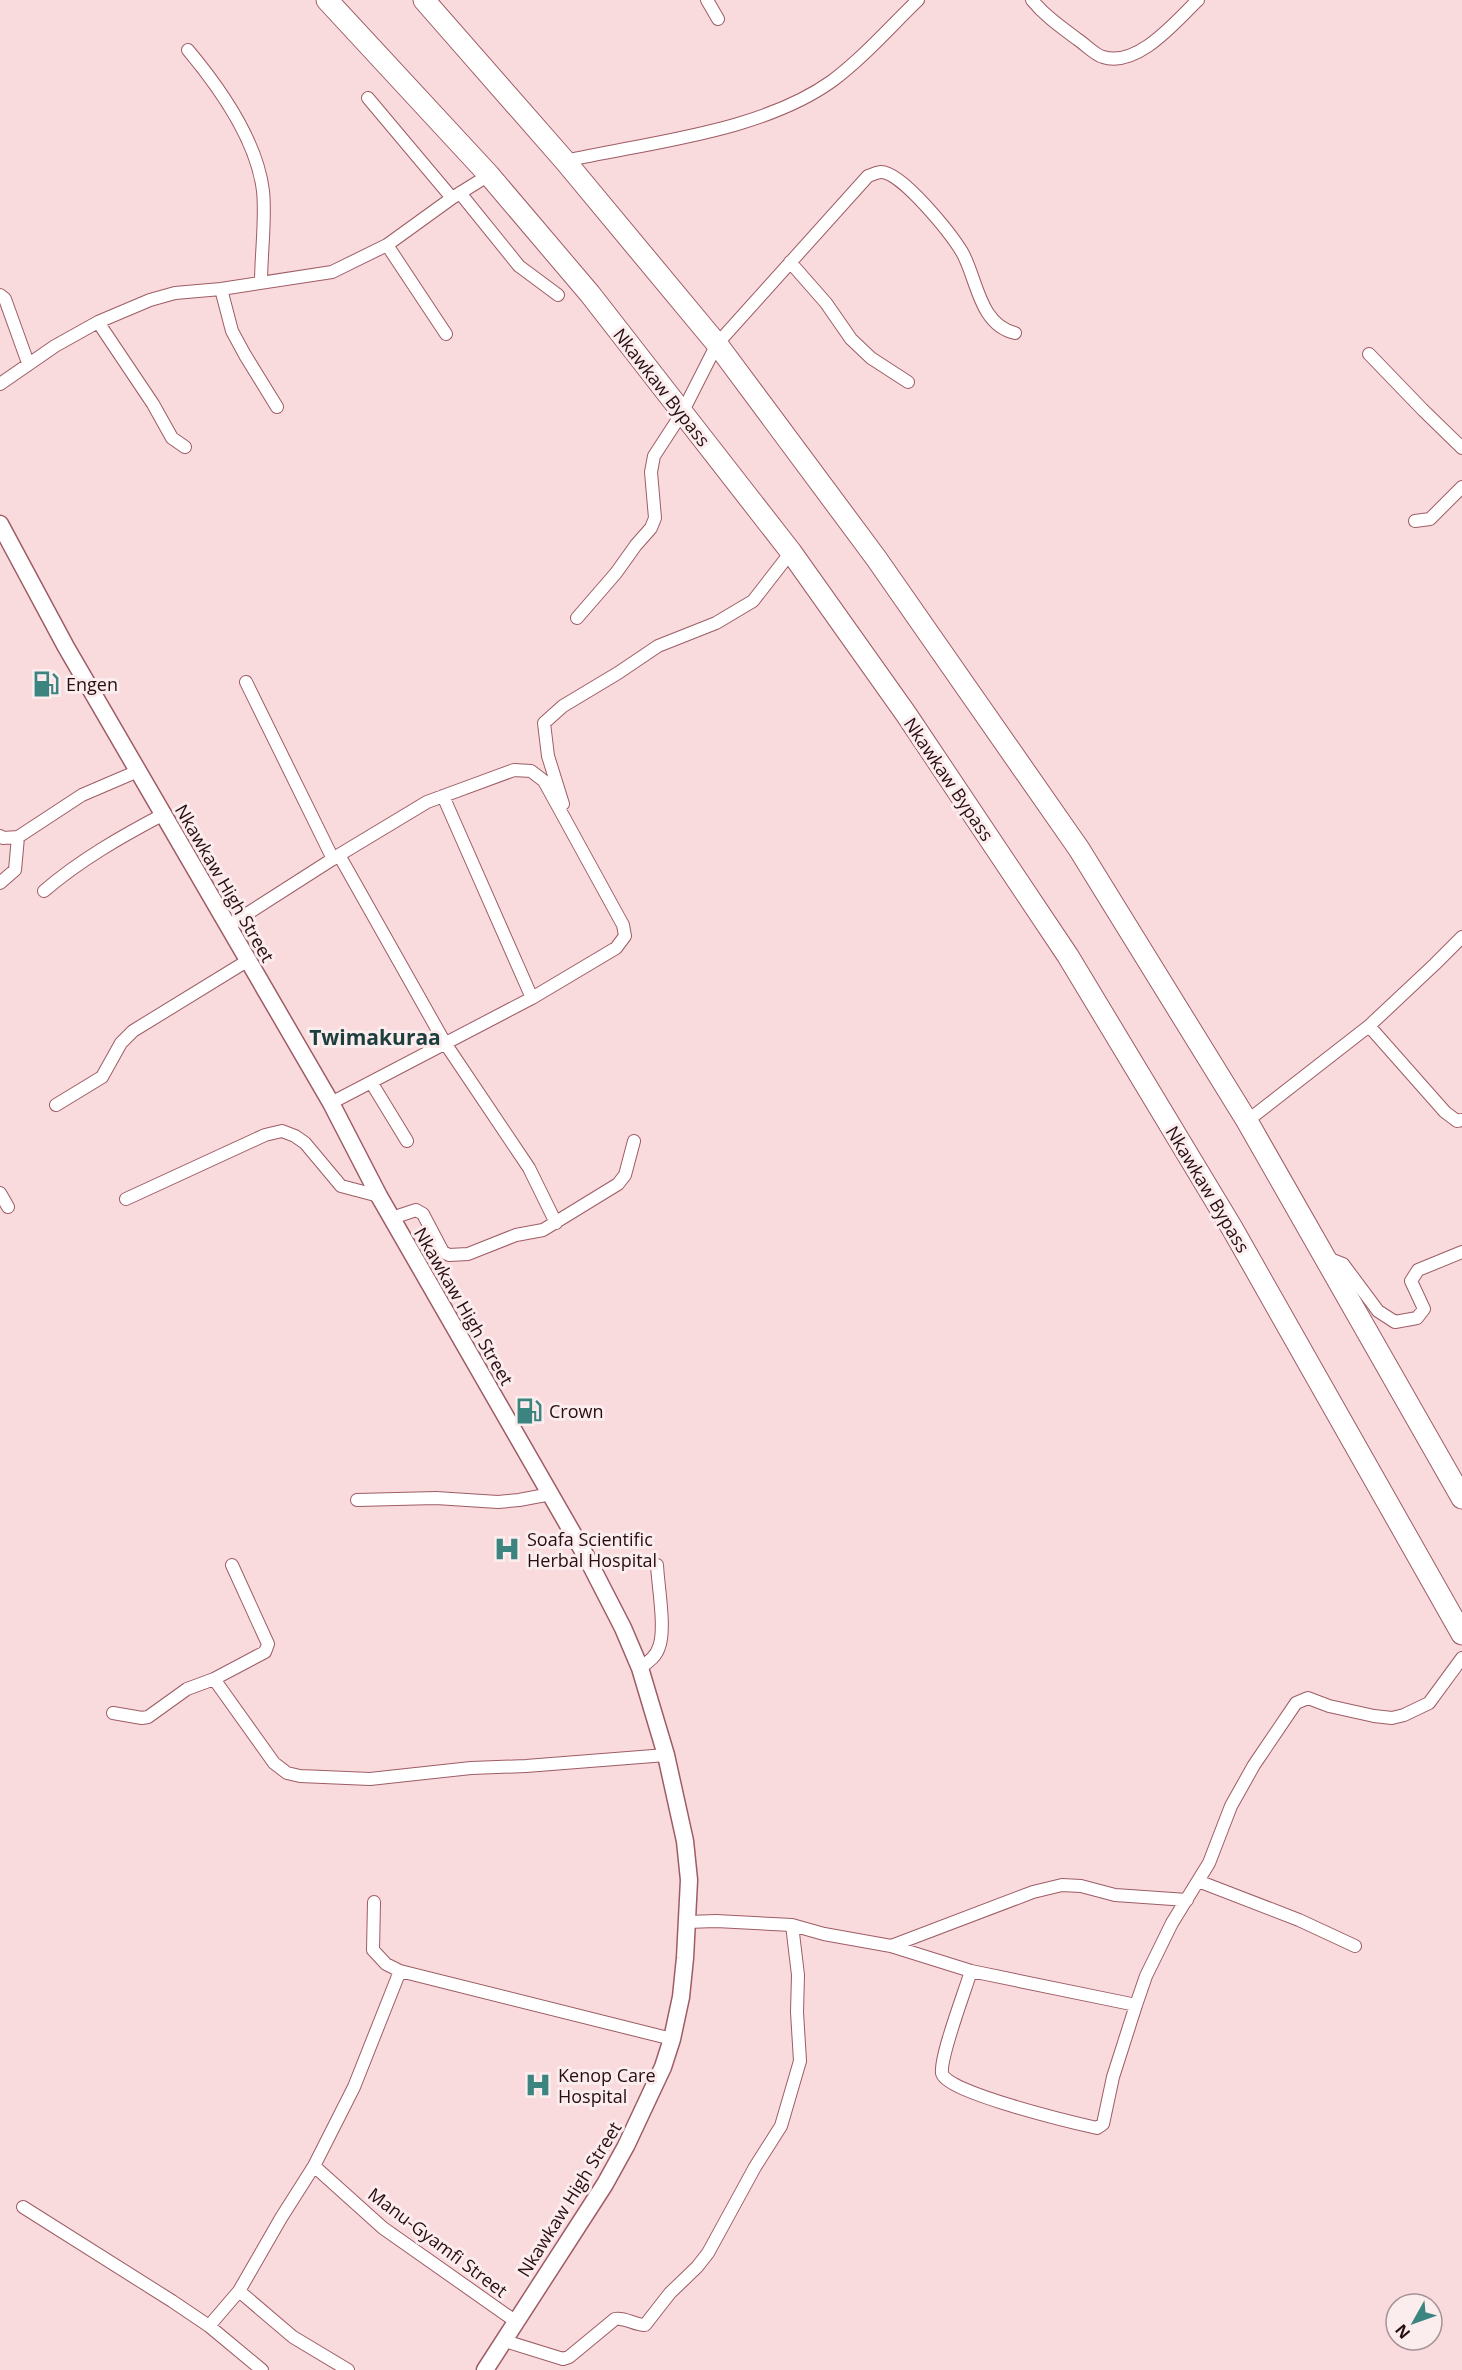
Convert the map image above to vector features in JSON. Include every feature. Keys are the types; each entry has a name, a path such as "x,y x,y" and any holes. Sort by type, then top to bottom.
{"highway":[{"name":"Nkawkaw Bypass","path":"327,0 489,175 590,294 791,552 906,714 1068,956 1232,1228 1462,1634"},
{"path":"424,0 565,161 717,344 876,558 1078,849 1247,1121 1462,1498"}],"main road":[{"name":"Nkawkaw High Street","path":"0,524 66,646 331,1103 379,1196 613,1608 639,1668 666,1755 685,1841 689,1880 681,1997 672,2039 663,2067 626,2146 605,2184 485,2370"}],"street":[{"path":"707,0 718,19"},
{"path":"565,161 714,130 760,117 794,104 831,82 918,0"},
{"path":"1032,0 1042,13 1102,57 1119,59 1139,52 1156,41 1198,0"},
{"path":"188,50 225,96 256,165 263,191 261,283"},
{"path":"368,98 519,266 558,295"},
{"path":"577,618 651,528 655,518 651,472 654,456 682,412 717,344 868,176 882,172 893,177 915,194 963,253 989,314 1010,332 1016,333"},
{"path":"0,384 28,363 98,322 150,300 176,293 221,289 332,272 387,245 456,195 489,175"},
{"path":"387,245 446,334"},
{"path":"790,262 826,303 851,339 871,358 908,382"},
{"path":"221,289 232,331 277,407"},
{"path":"0,295 5,299 28,363"},
{"path":"98,322 153,404 172,438 185,447"},
{"path":"1370,354 1462,448"},
{"path":"1415,521 1430,519 1462,487"},
{"path":"570,826 548,756 544,723 563,706 658,646 716,622 753,601 791,552"},
{"path":"246,682 336,857 445,1043 529,1168 556,1223"},
{"path":"228,926 427,802 514,770 531,771 544,781 623,925 625,936 616,948 532,998 331,1103"},
{"path":"0,836 3,838 18,837 82,795 138,771"},
{"path":"443,796 532,998"},
{"path":"44,891 65,873 124,835 164,814"},
{"path":"0,883 15,870 18,837"},
{"path":"1247,1121 1369,1026 1462,936"},
{"path":"56,1105 102,1077 121,1043 133,1031 247,961"},
{"path":"1369,1026 1445,1112 1457,1121 1462,1120"},
{"path":"371,1082 407,1141"},
{"path":"126,1199 265,1135 282,1131 305,1143 341,1186 379,1196"},
{"path":"392,1218 416,1210 423,1214 443,1252 448,1255 468,1254 516,1235 543,1230 622,1180 634,1141"},
{"path":"0,1193 8,1208"},
{"path":"1324,1257 1343,1264 1378,1311 1395,1322 1417,1318 1424,1309 1411,1281 1418,1270 1462,1251"},
{"path":"357,1500 436,1498 498,1502 550,1494"},
{"path":"112,1713 148,1717 187,1689 265,1652 268,1644 232,1565"},
{"path":"639,1668 653,1658 659,1648 662,1635 657,1565"},
{"path":"971,1971 946,2050 942,2073 944,2078 950,2084 995,2101 1097,2128 1103,2124 1113,2077 1136,2005 1156,1954 1209,1863 1231,1806 1254,1765 1296,1702 1308,1698 1340,1709 1374,1716 1392,1718 1404,1715 1428,1703 1462,1658"},
{"path":"214,1678 274,1763 287,1773 300,1776 370,1779 471,1768 666,1755"},
{"path":"1198,1881 1299,1920 1354,1946"},
{"path":"891,1946 1032,1893 1062,1885 1081,1886 1115,1895 1187,1900"},
{"path":"375,1902 373,1950 386,1964 400,1971 672,2039"},
{"path":"687,1922 716,1921 792,1925 824,1934 891,1946 971,1971 1136,2005"},
{"path":"504,2341 563,2359 569,2357 615,2319 645,2325 708,2253 755,2167 778,2134 798,2073 801,2052 796,2012 798,1975 792,1925"},
{"path":"209,2326 239,2291 281,2218 315,2166 354,2087 400,1971"},
{"name":"Manu-Gyamfi Street","path":"315,2166 383,2228 515,2321"},
{"path":"23,2207 209,2326 262,2370"},
{"path":"239,2291 293,2337 348,2370"}],"place":[{"name":"Engen","path":"46,684"},
{"name":"Crown","path":"529,1411"},
{"name":"Soafa Scientific Herbal Hospital","path":"507,1549"},
{"name":"Kenop Care Hospital","path":"538,2085"}],"district":[{"name":"Twimakuraa","path":"375,1037"}]}
